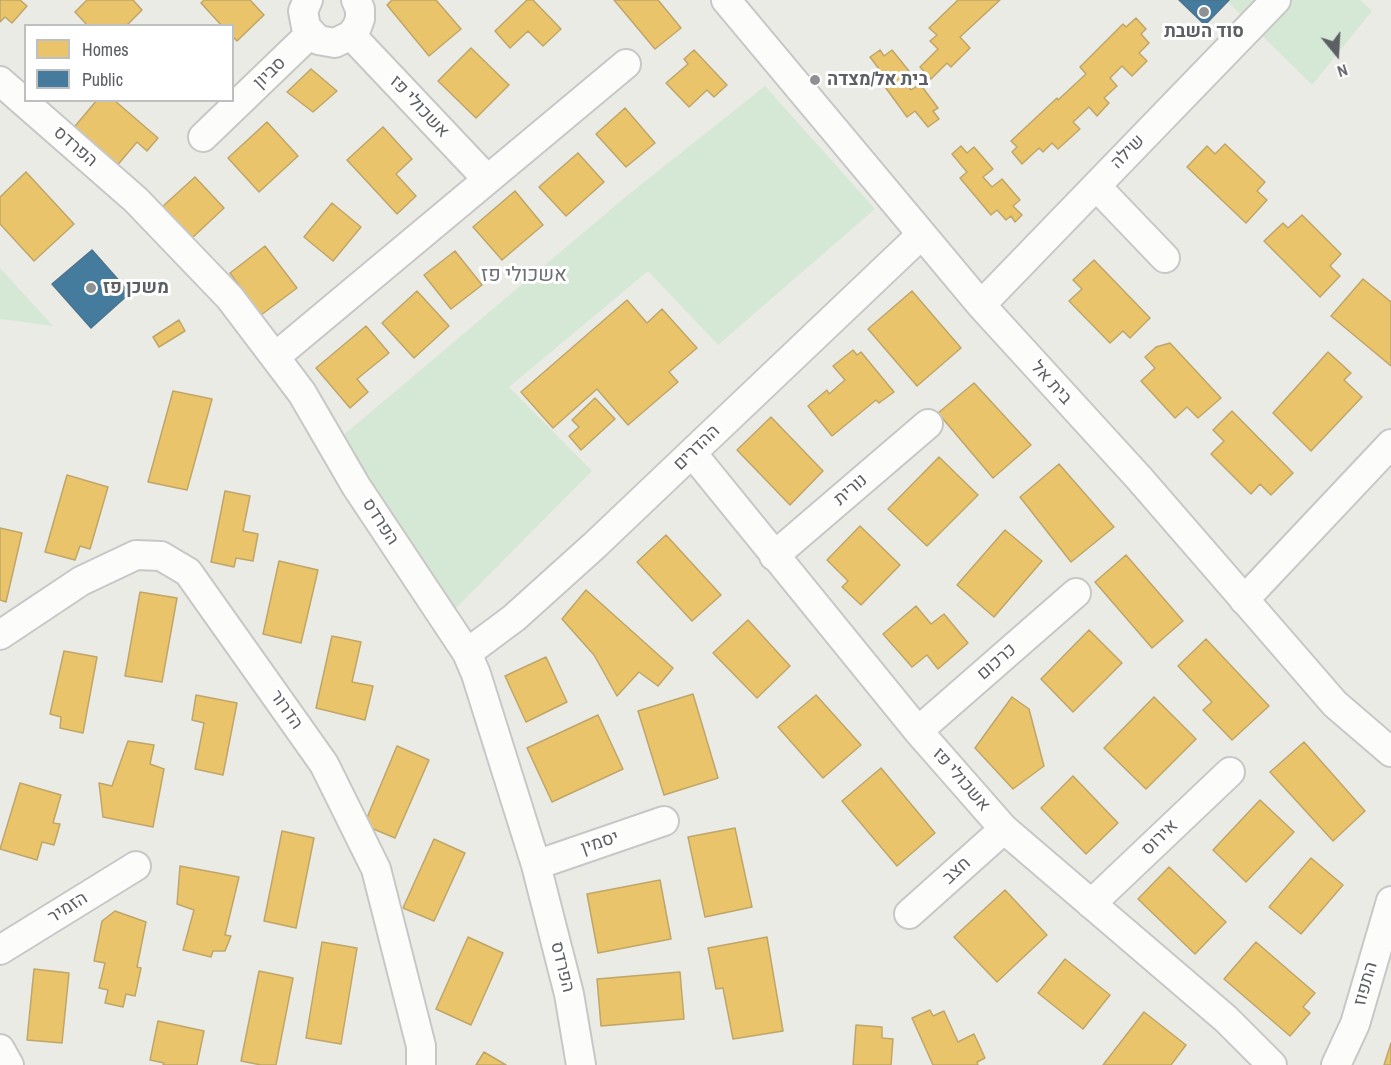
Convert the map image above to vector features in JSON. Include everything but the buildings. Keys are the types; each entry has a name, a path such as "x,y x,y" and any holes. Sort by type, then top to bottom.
{"street":[{"path":"308,0 303,11 303,19 310,34 318,40 335,43 351,35 360,19 360,9 356,0"},
{"name":"בית אל","path":"726,0 981,305 1138,478 1335,704 1391,752"},
{"name":"שילה","path":"981,305 1276,0"},
{"name":"סביון","path":"203,136 310,34"},
{"name":"אשכולי פז","path":"351,35 487,179"},
{"path":"275,357 626,64"},
{"name":"הפרדס","path":"0,81 136,200 230,298 302,393 356,486 467,653 476,674 537,865 569,994 581,1065"},
{"path":"1096,186 1165,258"},
{"name":"ההדרים","path":"467,653 514,618 595,545 921,235"},
{"name":"נורית","path":"774,556 928,424"},
{"path":"1244,600 1391,444"},
{"name":"אשכולי פז","path":"692,453 918,731 1004,829 1226,1019 1272,1065"},
{"name":"הדרור","path":"0,635 81,581 135,555 162,556 188,572 324,764 376,869 421,1046 421,1065"},
{"name":"כרכום","path":"918,731 1076,593"},
{"name":"אירוס","path":"1091,904 1230,772"},
{"name":"יסמין","path":"537,865 664,820"},
{"name":"חצב","path":"909,914 1004,829"},
{"name":"הזמיר","path":"0,950 136,866"},
{"name":"התפוז","path":"1336,1065 1355,1024 1391,901"},
{"path":"0,1049 9,1065"}],"green space":[{"path":"1226,0 1360,0 1372,11 1312,85"},
{"path":"765,86 875,209 718,345 648,271 509,387 592,471 456,608 340,438 629,194"},
{"path":"0,268 53,326 0,319"}],"place":[{"name":"סוד השבת","path":"1204,12"},
{"name":"בית אל/מצדה","path":"815,80"},
{"name":"משכן פז","path":"91,288"}],"district":[{"name":"אשכולי פז","path":"524,276"}]}
